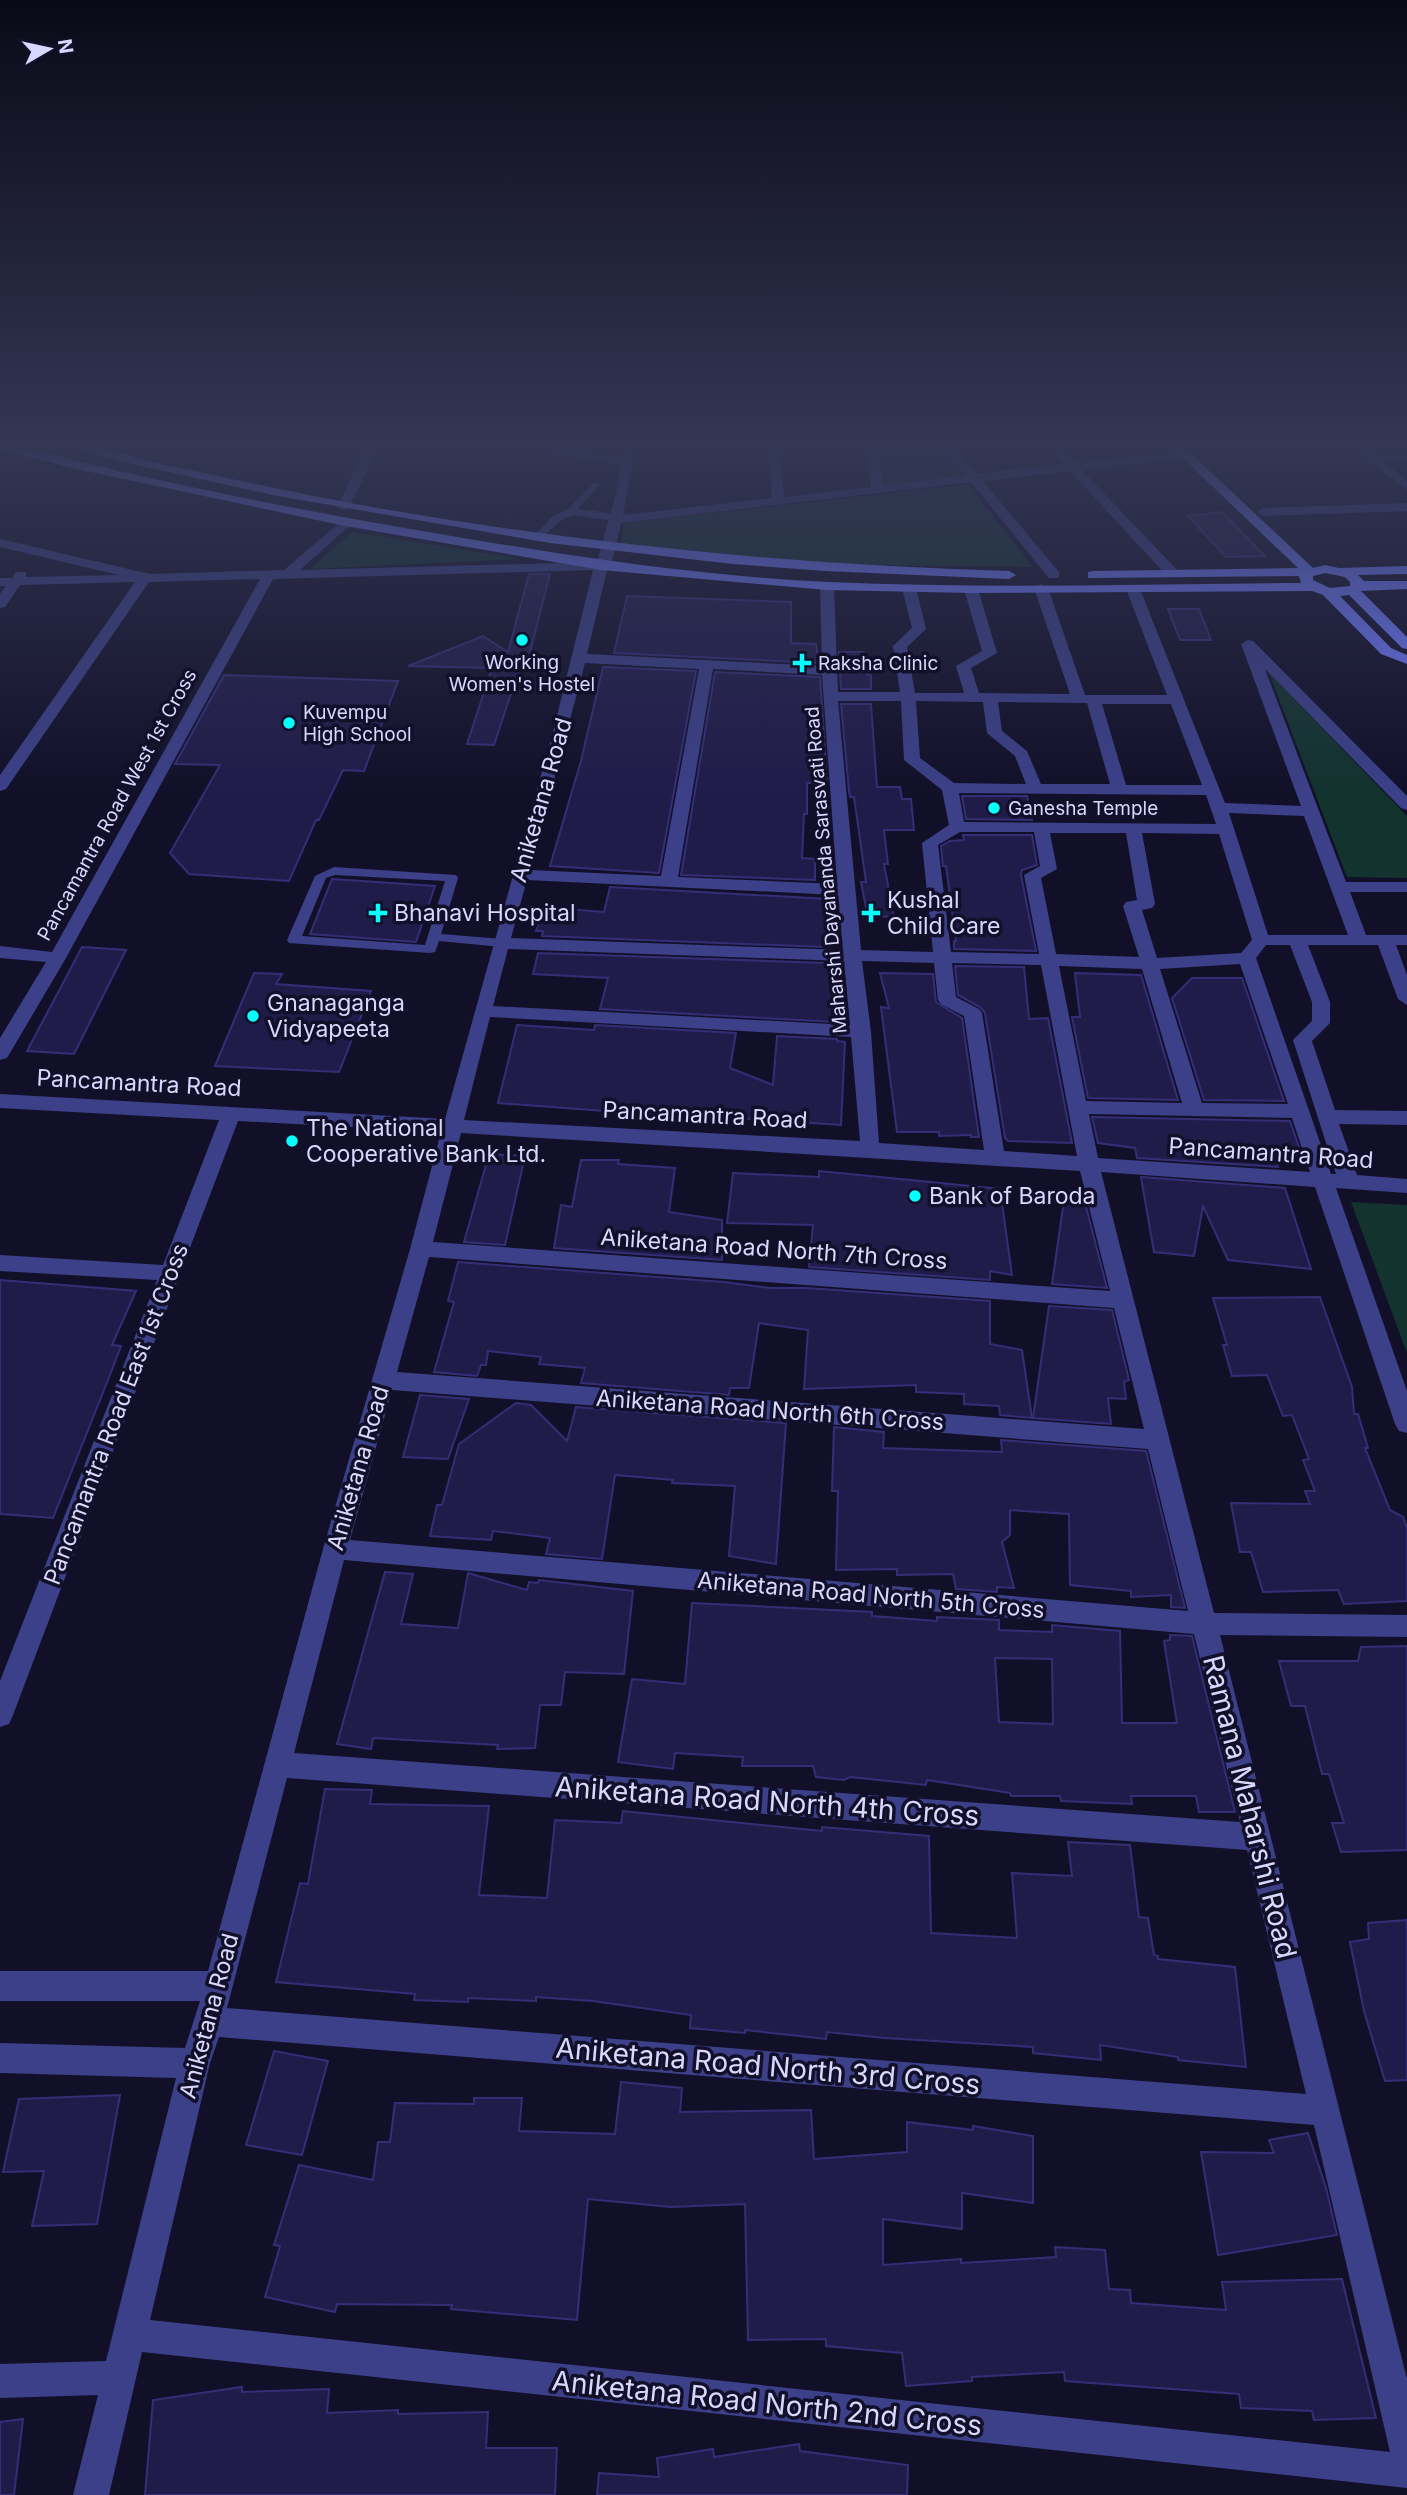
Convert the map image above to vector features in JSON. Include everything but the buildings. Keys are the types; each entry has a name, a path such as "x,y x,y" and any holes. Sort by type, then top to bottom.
{"main road":[{"path":"631,560 827,586 1321,590 1407,585"},
{"path":"671,560 835,569 1054,575 1310,572 1325,569 1407,570"},
{"path":"1298,560 1310,572"},
{"path":"1316,560 1325,569"},
{"path":"1342,571 1354,578 1355,588 1407,645"},
{"path":"1310,572 1305,578 1386,651 1407,660"}],"street":[{"path":"0,604 32,560"},
{"path":"74,560 146,577"},
{"path":"287,575 303,560"},
{"path":"0,582 268,576 544,560"},
{"name":"Aniketana Road","path":"91,2495 195,2063 279,1765 335,1549 421,1250 482,1011 580,658 604,560"},
{"path":"1042,560 1054,575"},
{"path":"1160,560 1173,574"},
{"name":"Pancamantra Road West 1st Cross","path":"0,1054 57,958 268,576"},
{"path":"0,786 146,577"},
{"name":"Maharshi Dayananda Sarasvati Road","path":"827,586 828,671 862,1032 870,1149"},
{"path":"909,588 919,629 900,646 908,697 912,760 950,788 1212,790"},
{"path":"971,589 990,653 963,666 973,697"},
{"path":"1041,589 1086,698 1119,789"},
{"path":"1133,589 1219,808 1261,940"},
{"path":"1359,940 1248,644 1407,805"},
{"path":"580,658 828,671"},
{"path":"670,881 707,664"},
{"path":"830,696 1177,700"},
{"path":"990,697 995,733 1022,754 1035,788"},
{"path":"950,788 957,827"},
{"path":"1219,808 1309,811"},
{"path":"995,1159 974,1013 947,1000 930,843 957,827 1226,829"},
{"name":"Ramana Maharshi Road","path":"1041,828 1049,869 1032,874 1088,1165 1206,1624 1255,1837 1326,2110 1407,2450"},
{"path":"1133,828 1146,904 1132,906 1194,1110"},
{"path":"520,875 847,890"},
{"path":"1340,887 1407,887"},
{"path":"1261,940 1407,940"},
{"path":"502,943 855,956 1147,962 1229,961 1247,958 1261,940"},
{"path":"1297,940 1321,1002 1322,1012 1321,1023 1302,1040 1349,1183"},
{"path":"1385,940 1407,999"},
{"path":"0,952 57,958"},
{"path":"1247,958 1407,1424"},
{"path":"482,1011 862,1032"},
{"name":"Pancamantra Road","path":"0,1101 870,1149 1407,1186"},
{"path":"1077,1107 1301,1111"},
{"name":"Pancamantra Road East 1st Cross","path":"0,1715 232,1112"},
{"path":"1329,1117 1407,1118"},
{"name":"Aniketana Road North 7th Cross","path":"421,1250 1124,1300"},
{"path":"0,1263 169,1273"},
{"name":"Aniketana Road North 6th Cross","path":"383,1380 1158,1440"},
{"name":"Aniketana Road North 5th Cross","path":"335,1549 1206,1624 1407,1626"},
{"name":"Aniketana Road North 4th Cross","path":"279,1765 1255,1837"},
{"path":"0,1986 218,1986"},
{"name":"Aniketana Road North 3rd Cross","path":"209,2021 1326,2110"},
{"path":"0,2058 195,2063"},
{"name":"Aniketana Road North 2nd Cross","path":"128,2334 1407,2471"},
{"path":"0,2381 118,2378"}],"lane":[{"path":"334,871 452,878 435,937 430,949 424,950 300,943 294,940 321,876 334,871"},
{"path":"435,937 502,943"}],"green space":[{"path":"320,560 489,560 310,569"},
{"path":"791,560 1028,560 1033,567 838,565"},
{"path":"1269,673 1407,816 1407,878 1347,877"},
{"path":"1351,1202 1407,1205 1407,1353"}],"place":[{"name":"Working Women's Hostel","path":"522,640"},
{"name":"Raksha Clinic","path":"802,663"},
{"name":"Kuvempu High School","path":"289,723"},
{"name":"Ganesha Temple","path":"994,808"},
{"name":"Bhanavi Hospital","path":"378,913"},
{"name":"Kushal Child Care","path":"871,913"},
{"name":"Gnanaganga Vidyapeeta","path":"253,1016"},
{"name":"The National Cooperative Bank Ltd.","path":"292,1141"},
{"name":"Bank of Baroda","path":"915,1196"}]}
